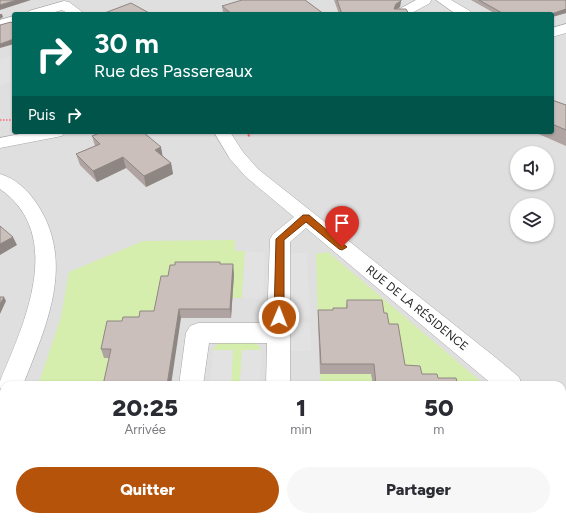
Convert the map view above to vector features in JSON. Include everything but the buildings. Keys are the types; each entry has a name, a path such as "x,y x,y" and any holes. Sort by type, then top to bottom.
{"street":[{"path":"404,12 425,0"},
{"path":"442,0 462,12"},
{"path":"41,12 64,5 75,12"},
{"path":"0,24 12,21"},
{"path":"554,32 566,28"},
{"path":"0,143 46,134"},
{"name":"RUE DE LA RÉSIDENCE","path":"223,134 243,164 306,218 505,381"},
{"path":"0,180 13,188 32,209 40,224 44,240 45,256 42,299 13,381"},
{"path":"278,381 280,239 306,218"},
{"path":"192,381 198,333 279,333"}],"path":[{"path":"0,120 12,120"}],"shaded area":[{"path":"0,0 566,0 566,381 0,381"},
{"path":"12,56 12,81 0,85 0,60"},
{"path":"245,251 265,252 263,299 242,298"},
{"path":"287,253 307,253 310,317 289,317"},
{"path":"288,323 310,323 311,351 289,351"},
{"path":"213,350 233,350 231,381 210,381"},
{"path":"242,350 261,350 260,381 240,381"}],"green space":[{"path":"235,240 235,251 245,251 242,298 232,298 234,274 157,321 105,358 115,358 112,381 39,381 61,317 69,272 143,241"},
{"path":"328,252 480,381 427,381 332,321 318,321 316,254"},
{"path":"222,342 252,342 257,343 261,350 242,350 240,381 231,381 233,350 213,350 217,344"},
{"path":"367,364 381,381 321,381 320,374 352,374"}],"route":[{"path":"279,317 280,239 306,218 342,247"}]}
